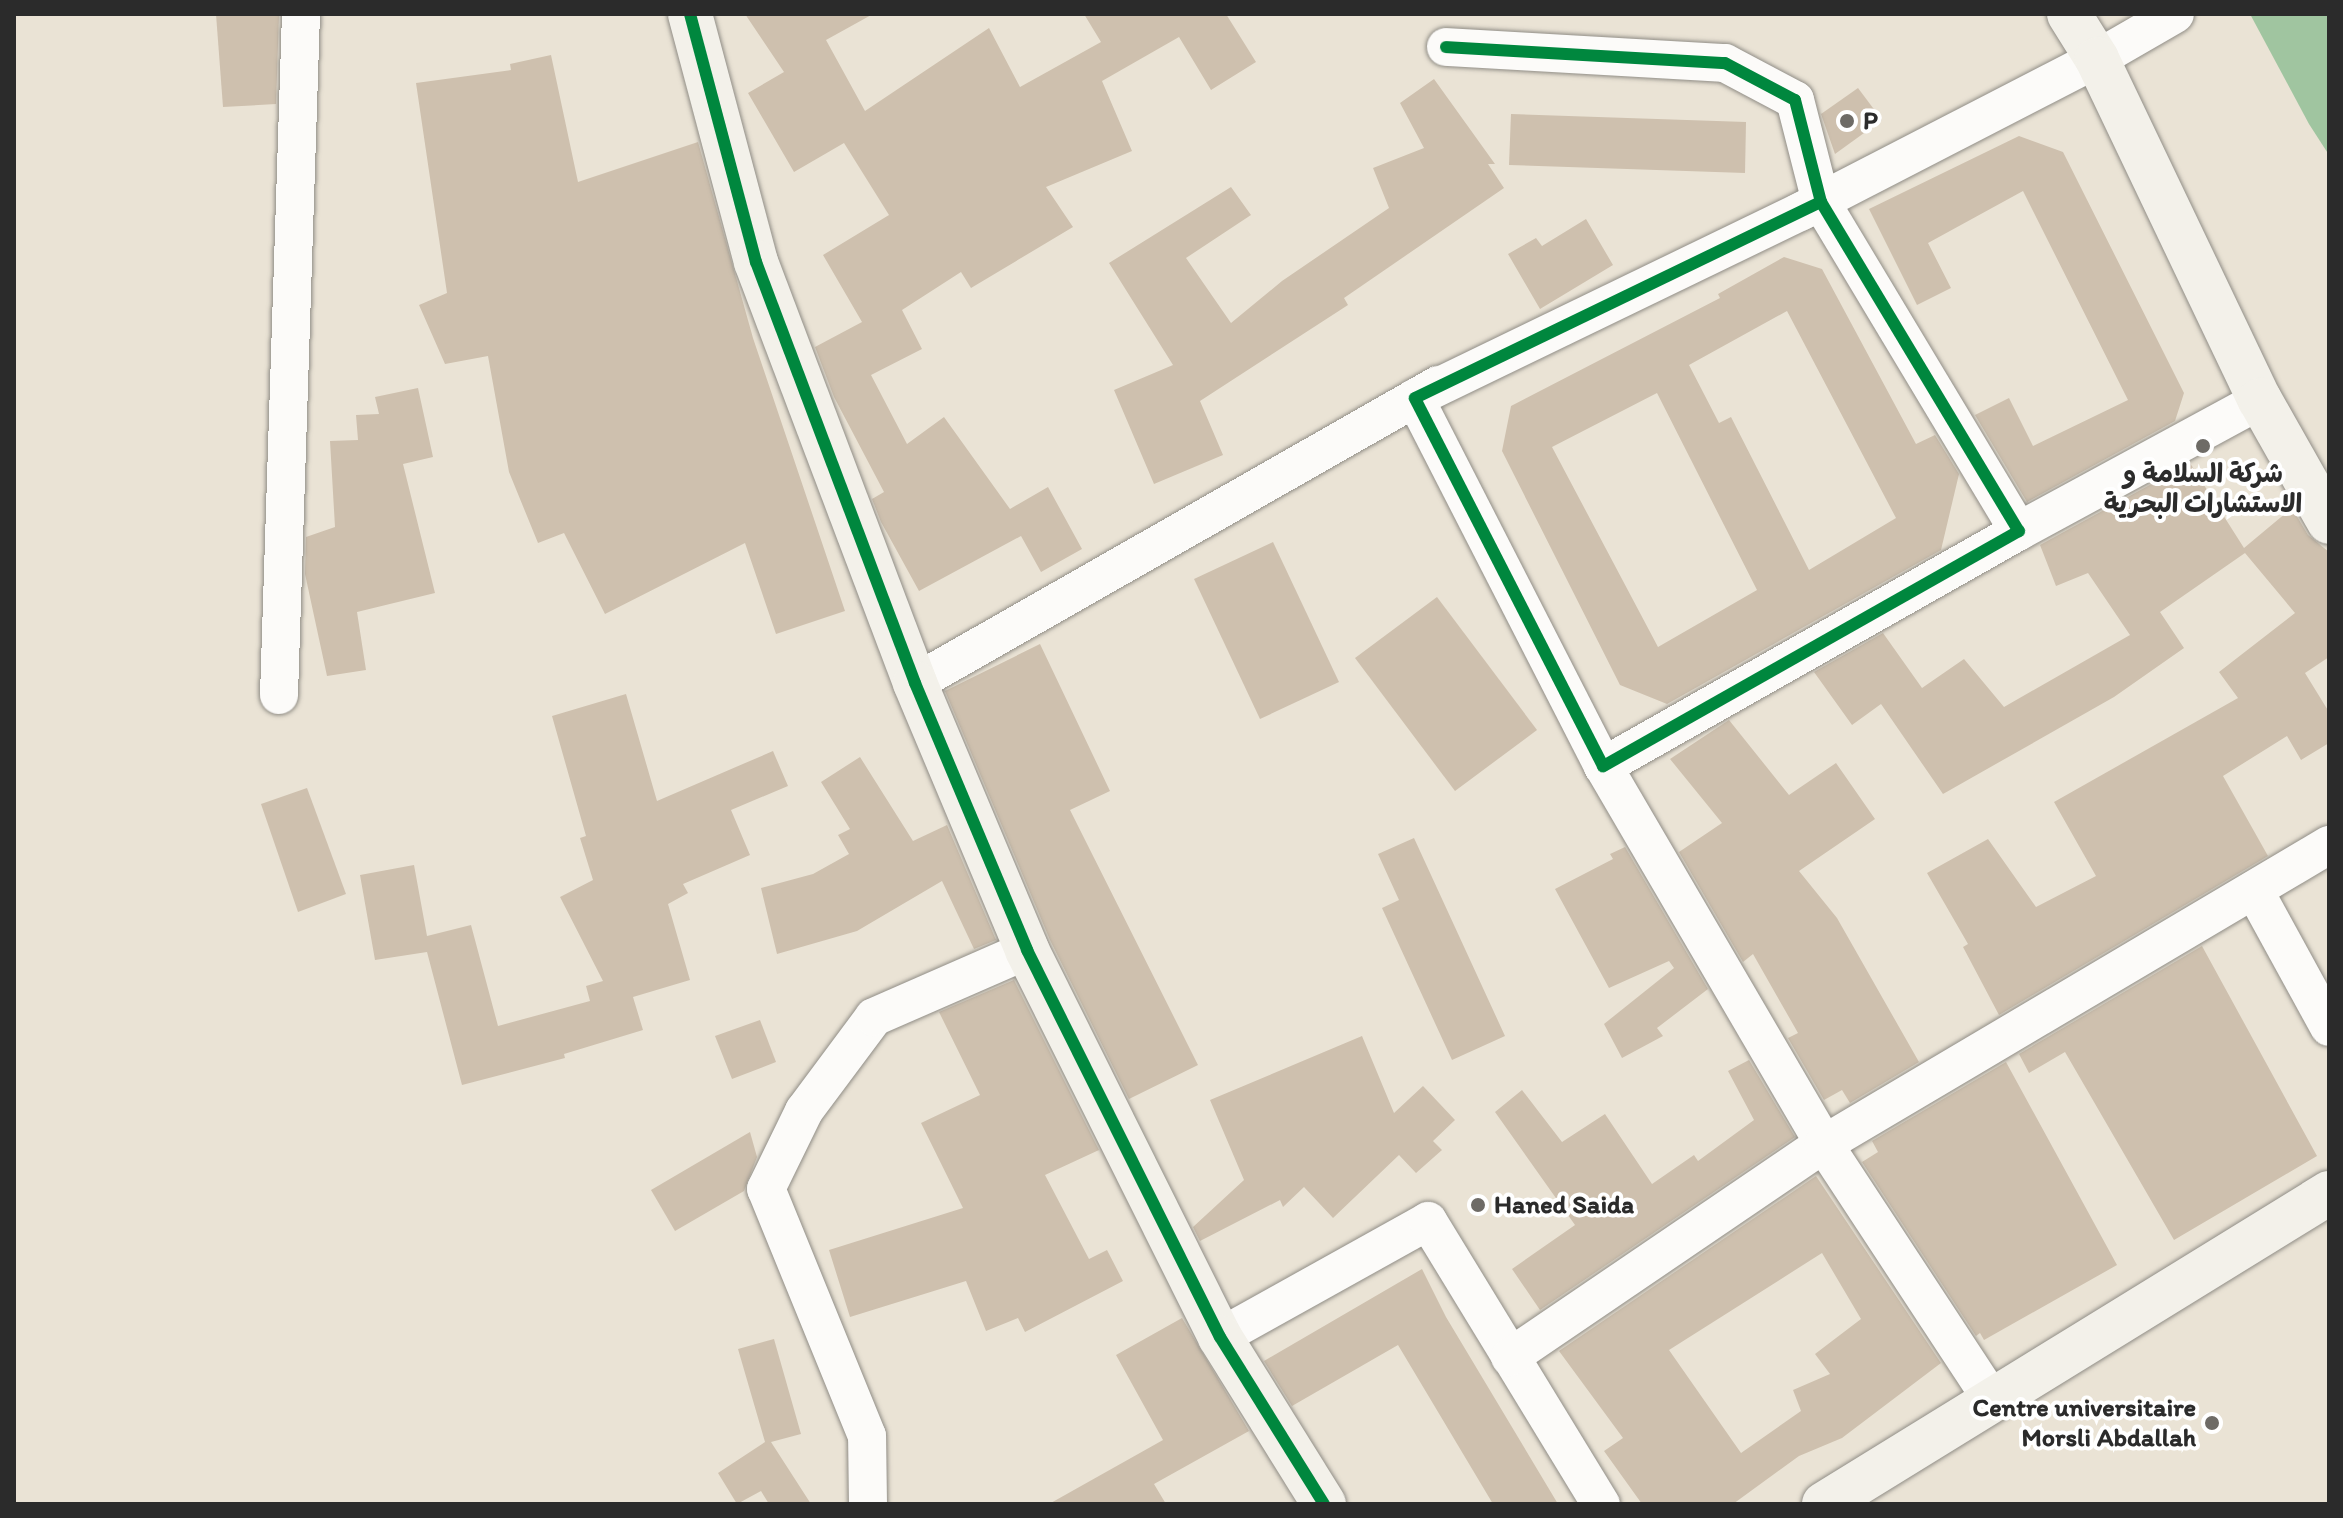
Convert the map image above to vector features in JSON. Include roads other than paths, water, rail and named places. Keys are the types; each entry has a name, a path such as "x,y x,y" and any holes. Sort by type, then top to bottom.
{"street":[{"path":"279,695 301,14"},
{"path":"690,14 756,262 915,683 1027,950 1220,1337 1324,1504"},
{"path":"2069,14 2097,59 2260,400 2329,522"},
{"path":"915,683 1415,398 1821,202 2097,59 2175,14"},
{"path":"1446,47 1725,63 1795,100 1821,202 2019,531"},
{"path":"1415,398 1603,766 1824,1144 1992,1400"},
{"path":"1603,766 2019,531 2260,400"},
{"path":"1510,1357 1824,1144 2329,845"},
{"path":"2254,890 2329,1027"},
{"path":"868,1504 867,1436 766,1189 804,1111 874,1017 1027,950"},
{"path":"1824,1504 2329,1193"},
{"path":"1220,1337 1428,1221 1601,1504"}],"place":[{"name":"P","path":"1847,121"},
{"name":"شركة السلامة و الاستشارات البحرية","path":"2203,446"},
{"name":"Haned Saida","path":"1478,1205"},
{"name":"Centre universitaire Morsli Abdallah","path":"2212,1423"}]}
